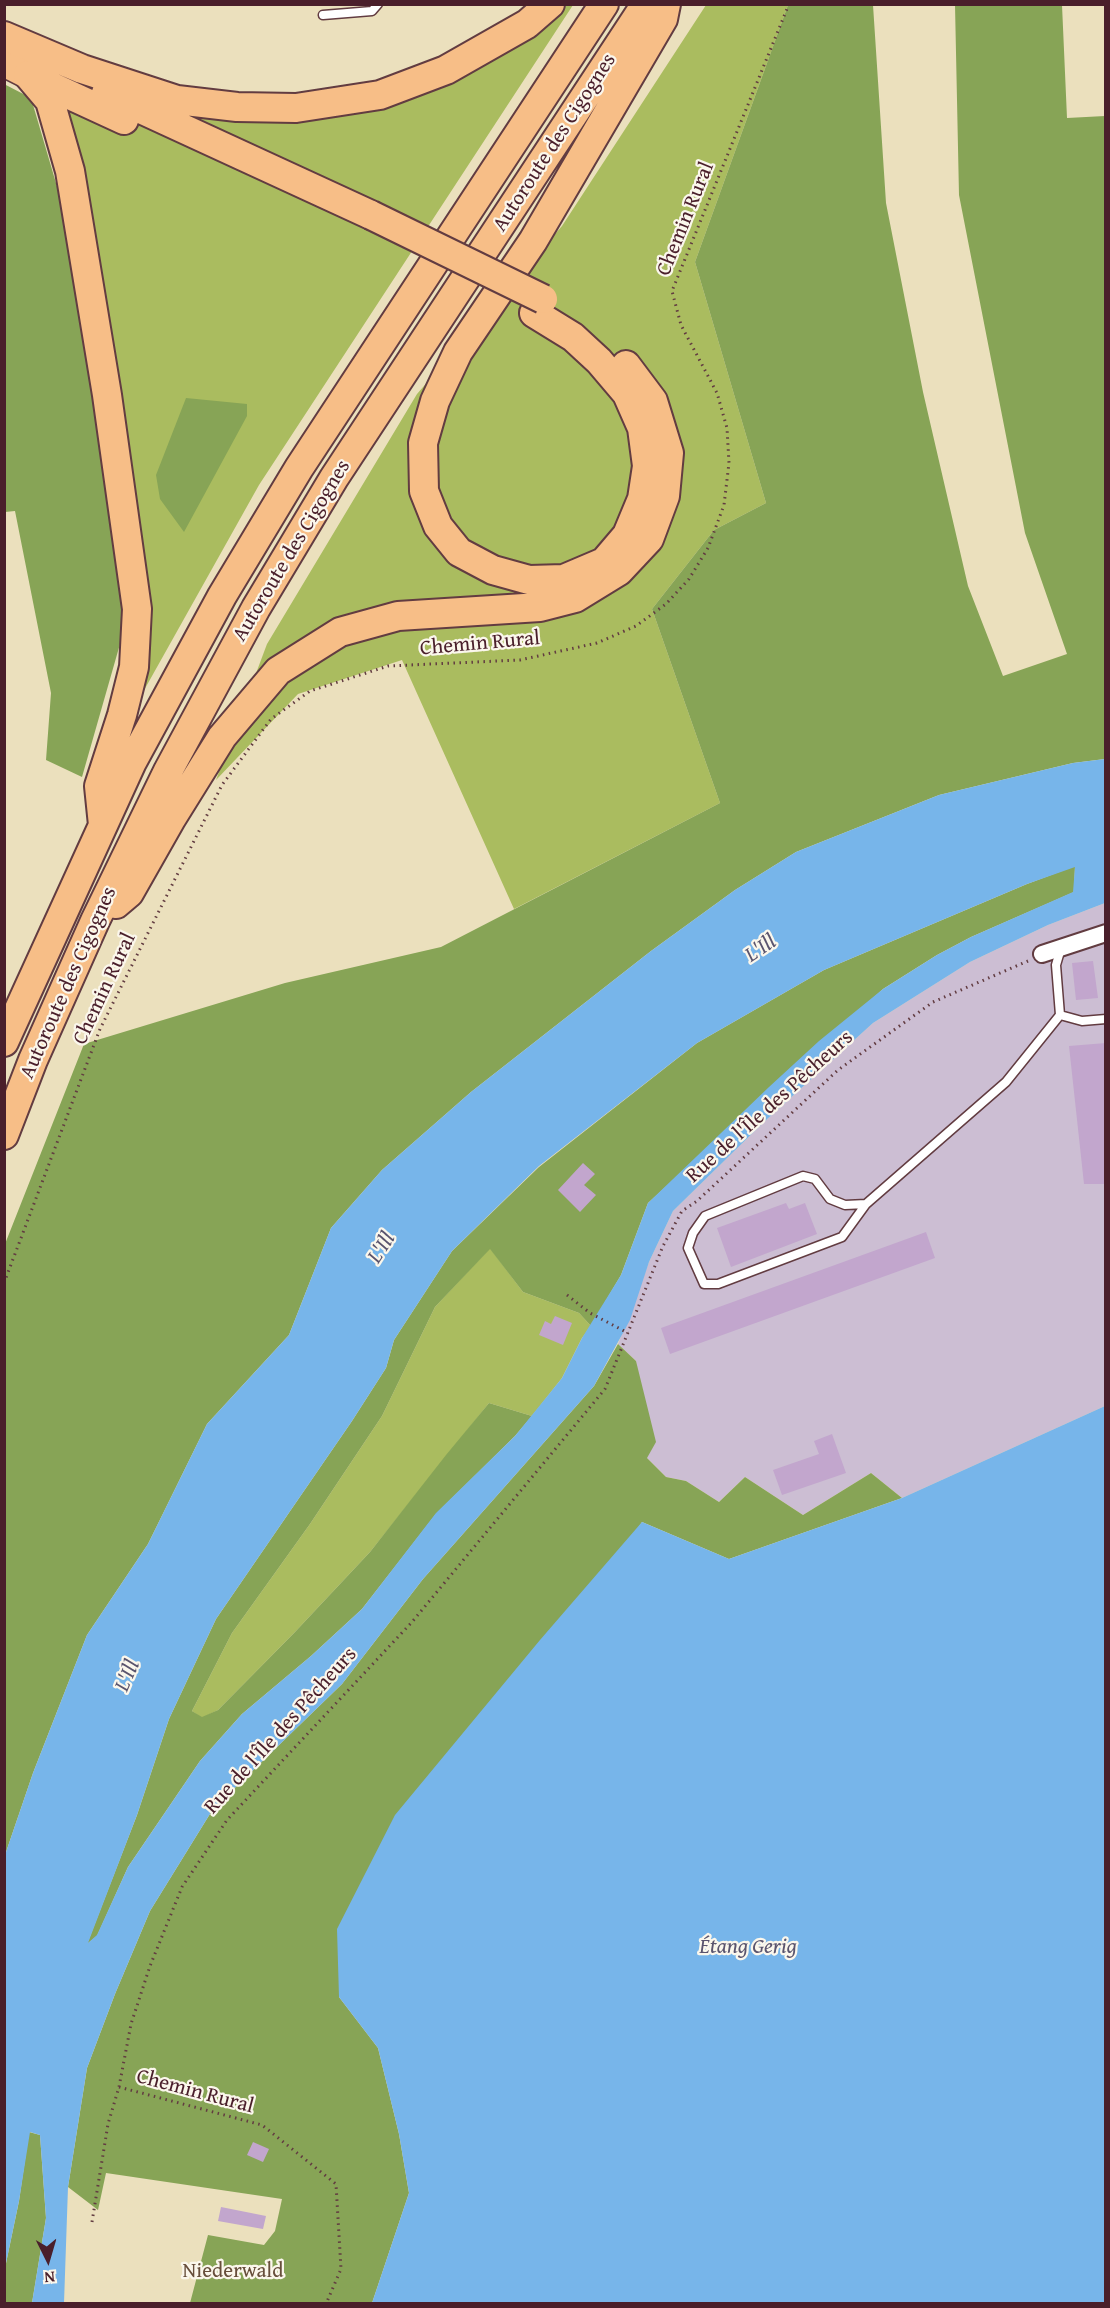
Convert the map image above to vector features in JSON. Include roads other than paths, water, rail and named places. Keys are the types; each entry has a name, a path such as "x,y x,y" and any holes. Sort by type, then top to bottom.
{"highway":[{"path":"11,54 82,69 177,100 237,107 296,108 380,95 446,70 527,24 550,4"},
{"name":"Autoroute des Cigognes","path":"4,1042 132,762 222,596 299,468 604,4"},
{"name":"Autoroute des Cigognes","path":"4,1135 33,1060 95,921 168,771 268,588 334,478 646,4"},
{"path":"538,306 599,361 627,394 642,428 647,466 642,499 627,535 604,562 564,579 529,580 493,570 459,552 438,526 424,490 423,443 435,401 458,352 533,241 663,19 666,4"},
{"path":"11,54 538,306 584,324 637,376 653,401 669,453 665,496 649,539 619,571 575,598 540,607 398,616 340,632 278,671 222,737 171,819 129,893 95,921"},
{"path":"11,54 50,101 70,171 107,395 137,609 134,667 122,715 99,786 103,827"}],"street":[{"path":"1042,954 1106,933"}],"lane":[{"path":"323,15 372,11 378,4"},
{"path":"866,1204 844,1205 830,1199 815,1179 803,1176 705,1216 693,1233 688,1248 704,1284 718,1284 842,1237 866,1204 1006,1082 1060,1015 1056,964 1061,947"},
{"path":"1060,1015 1082,1021 1106,1020"}],"water":[{"name":"L'Ill","path":"1105,759 1105,903 1048,925 970,962 873,1023 765,1121 673,1211 649,1262 630,1320 594,1386 423,1579 342,1684 213,1809 150,1911 87,2068 68,2187 64,2303 32,2303 46,2218 40,2135 30,2132 5,2268 5,1855 33,1773 87,1635 148,1544 207,1424 289,1335 331,1228 382,1170 471,1092 651,951 735,890 796,852 939,795 1073,763","holes":["1075,867 1073,892 971,937 937,955 883,989 819,1041 648,1203 621,1275 582,1338 562,1378 515,1436 436,1513 362,1609 242,1714 200,1761 128,1867 97,1935 88,1943 137,1815 169,1719 216,1619 386,1368 394,1340 452,1251 539,1166 697,1043 824,970 1027,884"]},
{"name":"Étang Gerig","path":"1105,1406 1105,2303 372,2303 409,2193 399,2134 378,2048 339,1997 337,1929 395,1815 540,1640 642,1522 729,1559 902,1498"}],"park label":[{"name":"Niederwald","path":"233,2272"}]}
